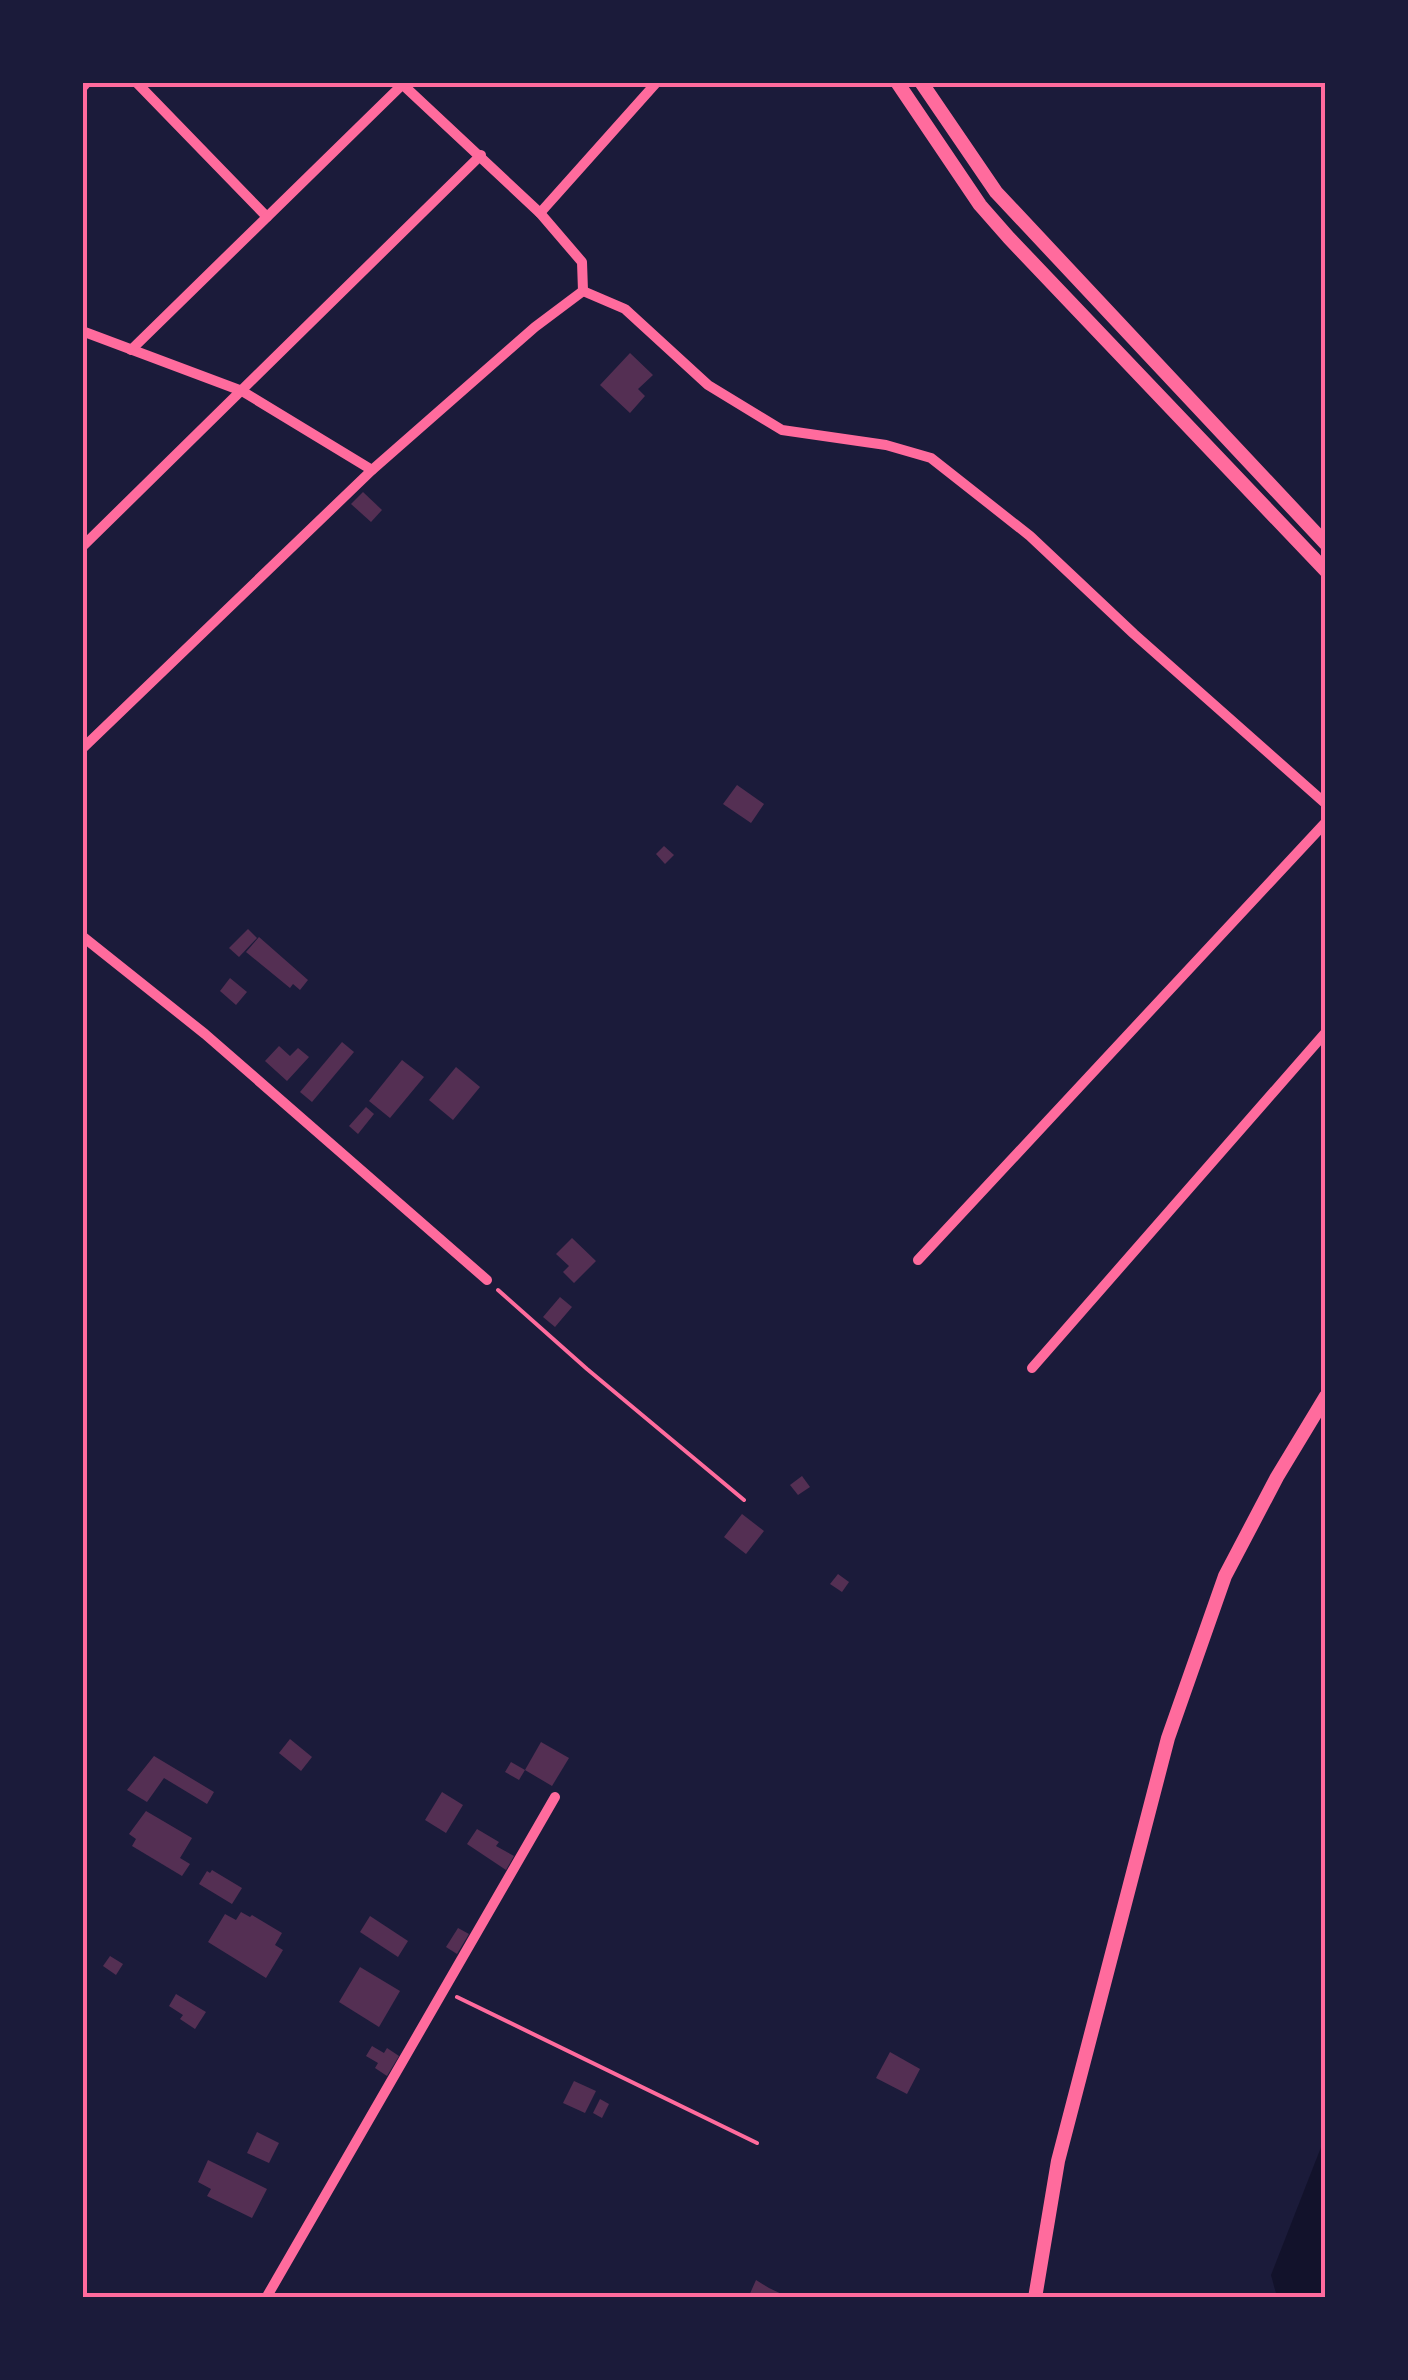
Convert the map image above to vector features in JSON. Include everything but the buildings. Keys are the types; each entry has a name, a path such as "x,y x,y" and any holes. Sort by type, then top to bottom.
{"street":[{"path":"136,82 267,216"},
{"path":"540,213 658,82"},
{"path":"897,82 980,205 1326,571"},
{"path":"921,82 996,192 1024,225 1326,544"},
{"path":"131,350 403,83 540,213 582,262 584,292"},
{"path":"82,546 481,155"},
{"path":"1009,238 1024,225"},
{"path":"82,749 372,470 535,327 584,292"},
{"path":"584,292 625,309 708,385 782,430 886,445 931,458 1030,536 1326,804"},
{"path":"82,330 242,391 372,470"},
{"path":"1289,532 1302,518"},
{"path":"918,1260 1326,822"},
{"path":"82,936 205,1034 487,1280"},
{"path":"1032,1368 1326,1032"},
{"path":"1035,2298 1058,2162 1168,1738 1225,1576 1277,1477 1326,1396"},
{"path":"266,2298 554,1798"}],"path":[{"path":"487,1280 587,1370 744,1500"},
{"path":"444,1991 758,2143"}],"shaded area":[{"path":"1325,2137 1325,2297 1277,2297 1271,2275"}]}
